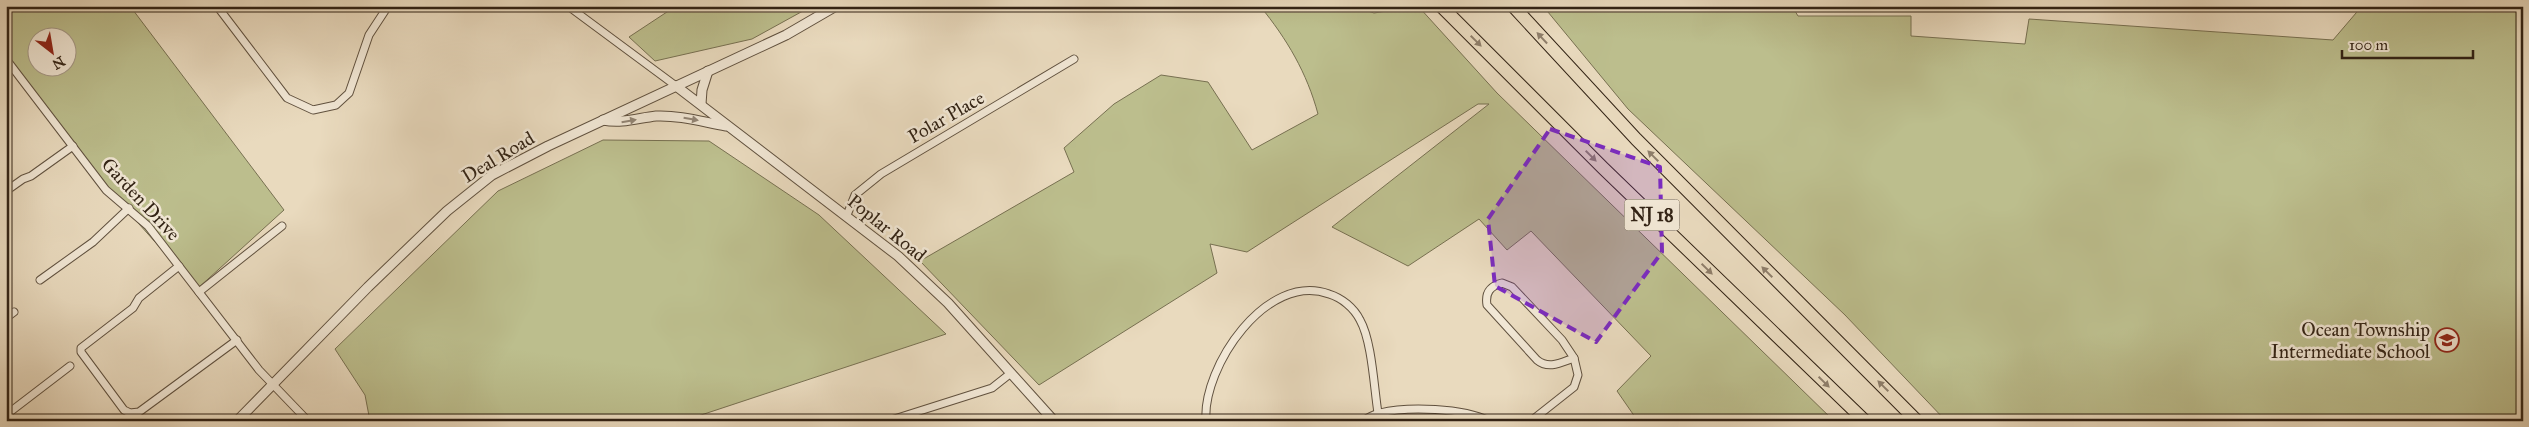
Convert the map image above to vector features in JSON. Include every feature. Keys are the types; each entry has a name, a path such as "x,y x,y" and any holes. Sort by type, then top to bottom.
{"highway":[{"name":"NJ 18","path":"1441,6 1603,168 1864,421"},
{"name":"NJ 18","path":"1513,6 1636,139 1917,421"}],"street":[{"path":"217,6 287,98 313,110 336,105 349,93 369,35 388,6"},
{"path":"568,6 676,86"},
{"name":"Deal Road","path":"237,421 368,287 471,190 514,162 786,35 836,6"},
{"name":"Polar Place","path":"847,215 856,195 882,174 1074,59"},
{"name":"Garden Drive","path":"7,63 106,190 148,226 273,384 308,421"},
{"path":"701,104 702,90 708,71"},
{"name":"Poplar Road","path":"676,86 701,104 726,126 847,215 934,289 1054,421"},
{"path":"603,120 616,123 656,116 676,117 726,126"},
{"path":"6,191 73,146"},
{"path":"40,280 92,242 129,208"},
{"path":"199,292 282,226"},
{"path":"180,266 139,298 133,308 81,348 81,352 124,410 130,413 139,412 237,340"},
{"path":"1531,421 1574,387 1578,375 1574,358 1562,340 1512,287 1502,283 1491,288 1486,299 1489,309 1537,360 1546,365 1552,365 1574,358"},
{"path":"1206,421 1206,403 1210,385 1223,357 1236,337 1271,304 1295,292 1310,290 1324,292 1341,299 1361,321 1366,334 1378,413"},
{"path":"6,318 14,312"},
{"path":"6,415 70,366"},
{"path":"888,421 992,388 1011,373"},
{"path":"1362,421 1378,413 1410,409 1470,414 1489,421"}],"highlighted area":[{"path":"1550,129 1660,167 1662,252 1596,342 1495,286 1488,219"}],"green space":[{"path":"6,6 130,6 284,210 197,289 90,169 6,58"},
{"path":"676,6 812,6 752,39 655,61 629,37"},
{"path":"1260,6 1352,6 1374,13 1418,6 1497,93 1834,421 1632,421 1635,417 1617,391 1651,356 1531,231 1507,250 1479,219 1408,266 1332,227 1489,104 1478,104 1247,252 1210,244 1217,273 1039,385 920,261 1074,172 1064,148 1114,104 1161,75 1208,82 1252,150 1318,114 1308,84 1295,57 1279,31"},
{"path":"1543,6 1792,6 1798,16 1911,16 1911,36 2025,44 2029,19 2333,40 2362,6 2523,6 2523,421 1946,421 1845,315 1628,109"},
{"path":"603,140 709,141 819,215 946,334 683,421 370,421 365,395 335,349 498,191"}],"place":[{"name":"Ocean Township Intermediate School","path":"2447,340"}]}
